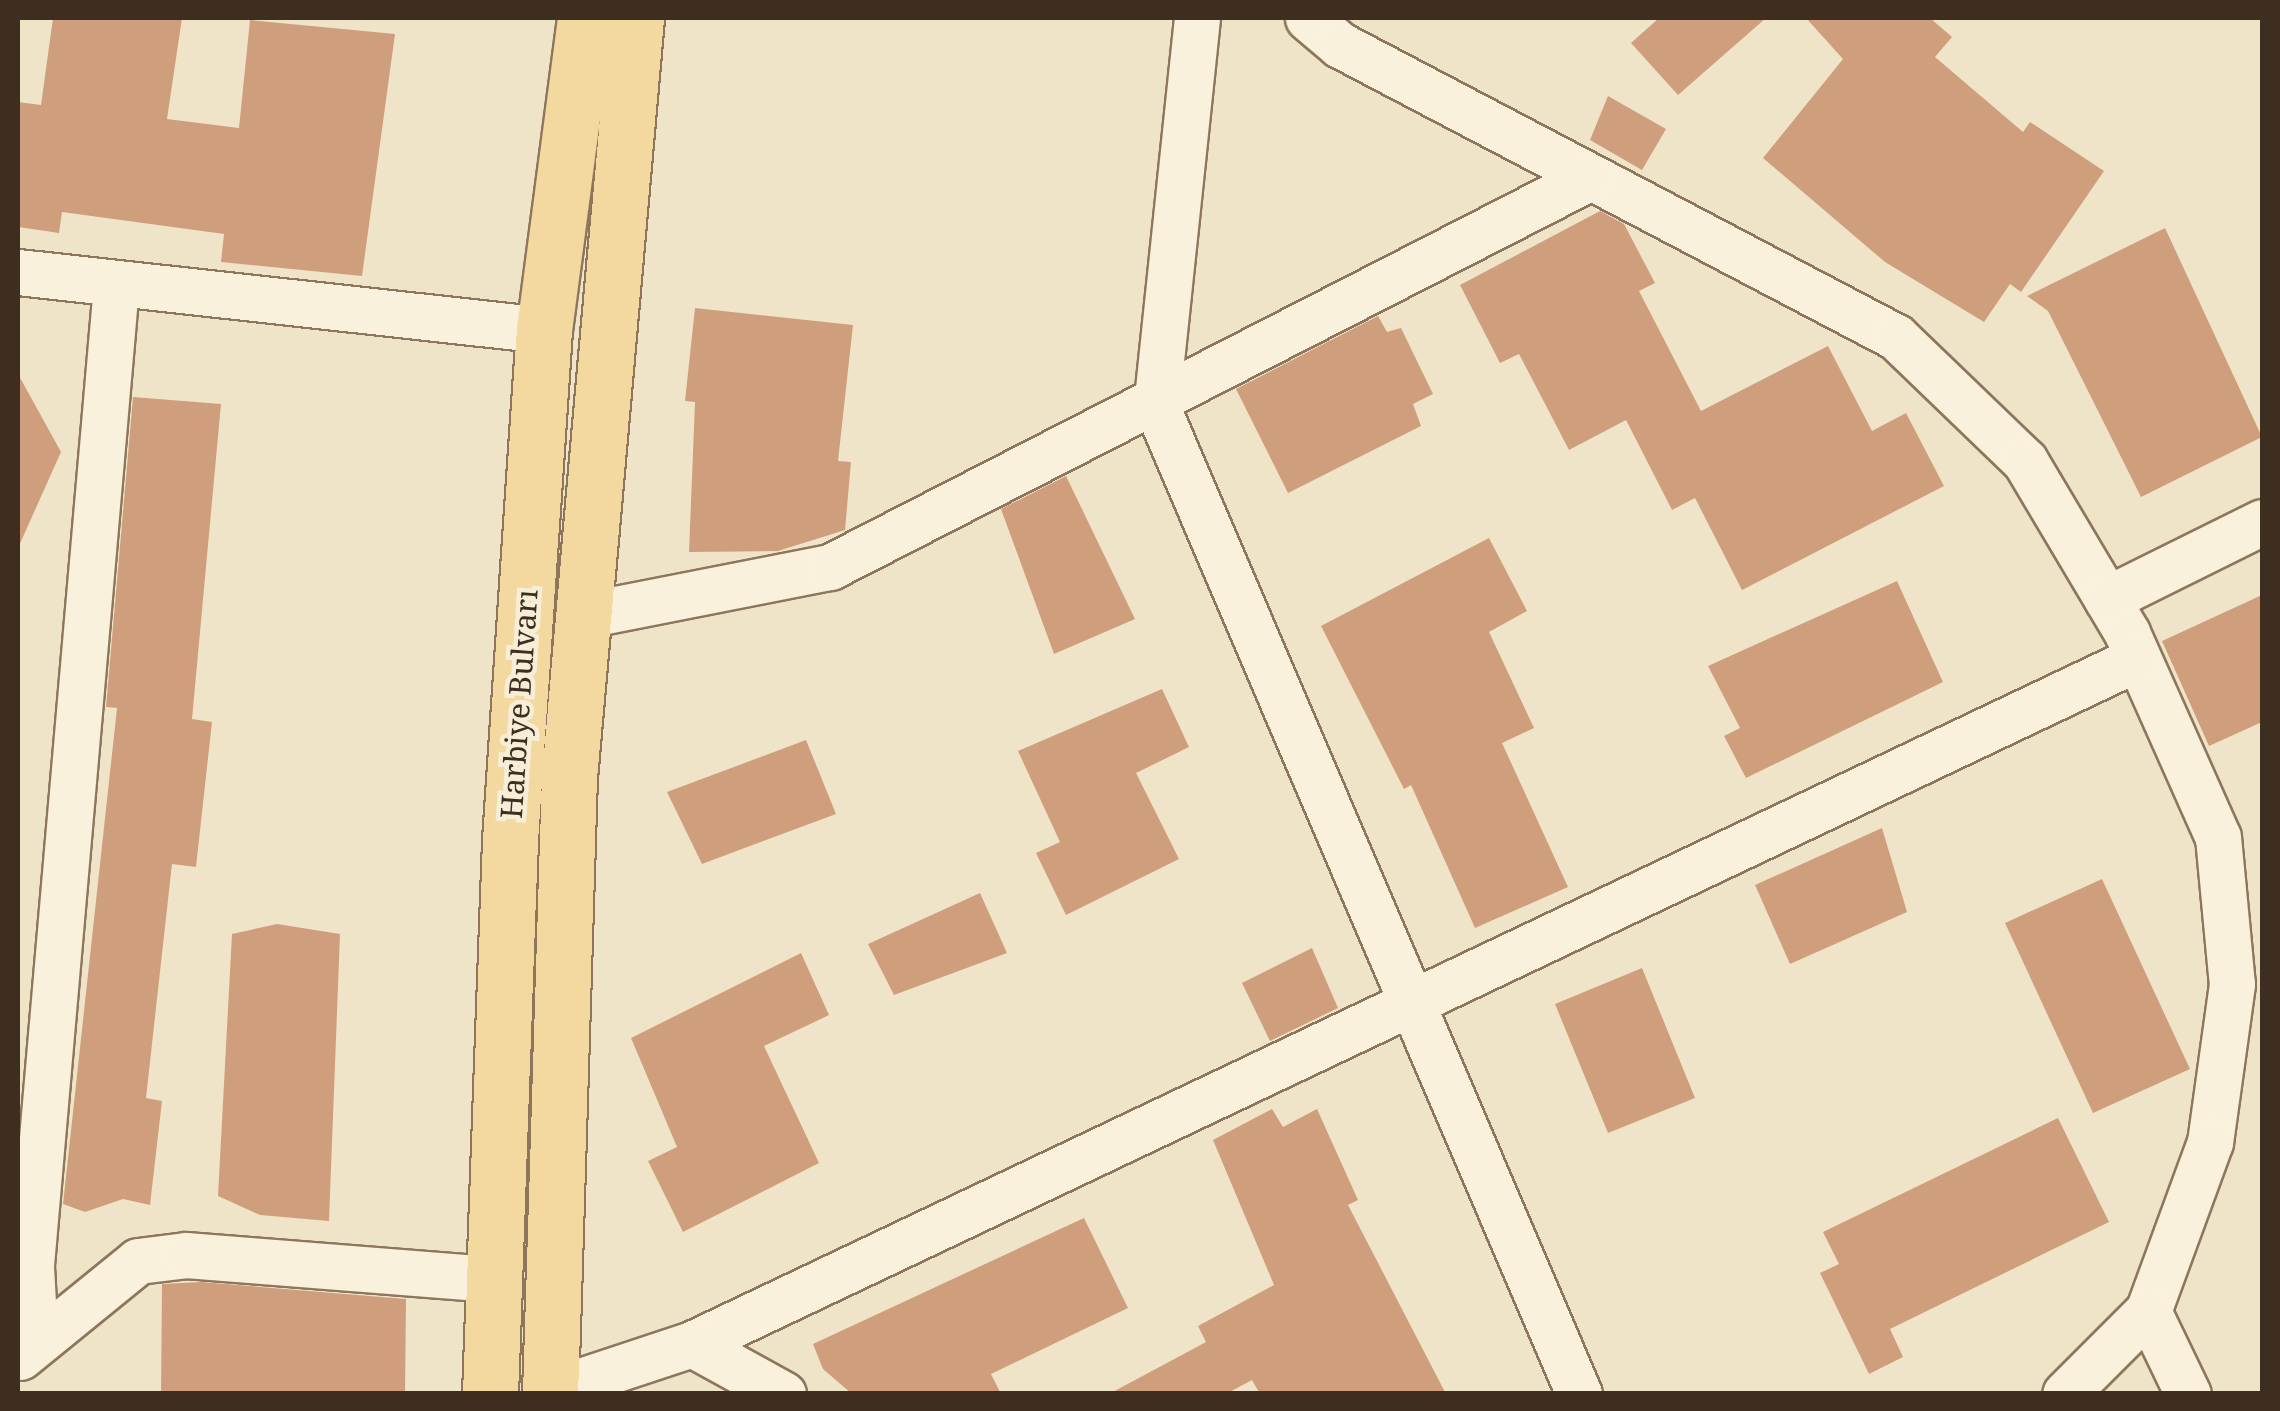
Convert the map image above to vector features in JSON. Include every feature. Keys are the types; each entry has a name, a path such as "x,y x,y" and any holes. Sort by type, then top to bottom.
{"main road":[{"name":"Harbiye Bulvarı","path":"490,1394 492,1280 544,330 585,18"},
{"name":"Harbiye Bulvarı","path":"550,1392 569,777 636,18"}],"street":[{"path":"1197,18 1156,405 1579,1394"},
{"path":"1308,18 1340,44 1896,337 2026,460 2107,600 2138,658 2218,837 2232,984 2210,1142 2148,1311 2064,1394"},
{"path":"585,614 830,567 1156,405 1590,178"},
{"path":"18,272 116,286 544,330"},
{"path":"26,1325 116,286"},
{"path":"2107,600 2262,522"},
{"path":"550,1392 692,1344 1411,999 2138,658"},
{"path":"26,1325 138,1261 186,1255 492,1280"},
{"path":"2148,1311 2188,1394"},
{"path":"692,1344 783,1394"}],"building":[{"path":"53,18 182,18 167,119 239,128 250,20 395,34 362,276 221,262 224,234 62,212 59,233 18,227 18,102 41,105"},
{"path":"1659,18 1766,18 1678,95 1631,43"},
{"path":"1806,18 1930,18 1952,37 1935,57 2023,132 2030,122 2104,171 2021,292 2010,284 1984,322 1885,262 1763,158 1843,59"},
{"path":"1608,96 1666,129 1642,170 1590,140"},
{"path":"1600,211 1624,224 1655,283 1639,291 1701,411 1828,346 1872,431 1906,413 1944,486 1742,590 1695,498 1672,510 1626,420 1569,450 1519,354 1500,363 1460,285"},
{"path":"2165,228 2262,437 2141,497 2048,311 2027,296"},
{"path":"695,308 853,325 838,461 851,462 845,530 778,551 689,552 695,402 685,401"},
{"path":"1378,316 1387,332 1401,328 1433,394 1413,404 1421,426 1288,493 1236,389"},
{"path":"18,374 61,452 18,548"},
{"path":"133,397 221,404 192,719 212,722 196,867 172,864 146,1098 162,1101 150,1205 123,1199 85,1212 63,1204 117,708 106,707"},
{"path":"1066,476 1135,619 1054,654 1001,509"},
{"path":"1489,538 1527,611 1489,632 1534,728 1502,743 1568,887 1475,928 1411,785 1404,789 1321,626"},
{"path":"1897,581 1943,682 1746,778 1724,736 1740,728 1708,666"},
{"path":"2262,595 2262,722 2209,746 2162,641"},
{"path":"1162,689 1189,747 1136,773 1179,859 1066,915 1036,853 1060,842 1018,751"},
{"path":"806,740 836,814 702,864 667,792"},
{"path":"1882,828 1907,912 1790,964 1755,885"},
{"path":"2102,879 2190,1069 2093,1113 2005,923"},
{"path":"980,893 1007,953 894,995 868,944"},
{"path":"277,924 340,934 329,1221 260,1215 218,1196 232,934"},
{"path":"1312,948 1338,1008 1270,1041 1242,983"},
{"path":"801,953 829,1015 764,1046 819,1163 683,1232 648,1161 677,1147 631,1038"},
{"path":"1642,968 1695,1098 1608,1133 1555,1004"},
{"path":"1272,1109 1283,1127 1317,1109 1358,1200 1348,1205 1446,1394 1260,1394 1252,1380 1226,1394 1109,1394 1206,1342 1198,1326 1274,1285 1213,1140"},
{"path":"2058,1118 2109,1222 1890,1329 1903,1357 1869,1374 1820,1273 1839,1264 1823,1232"},
{"path":"1084,1218 1128,1308 991,1374 1001,1394 852,1394 823,1369 813,1344"},
{"path":"201,1282 406,1299 405,1394 161,1394 162,1284"}]}
